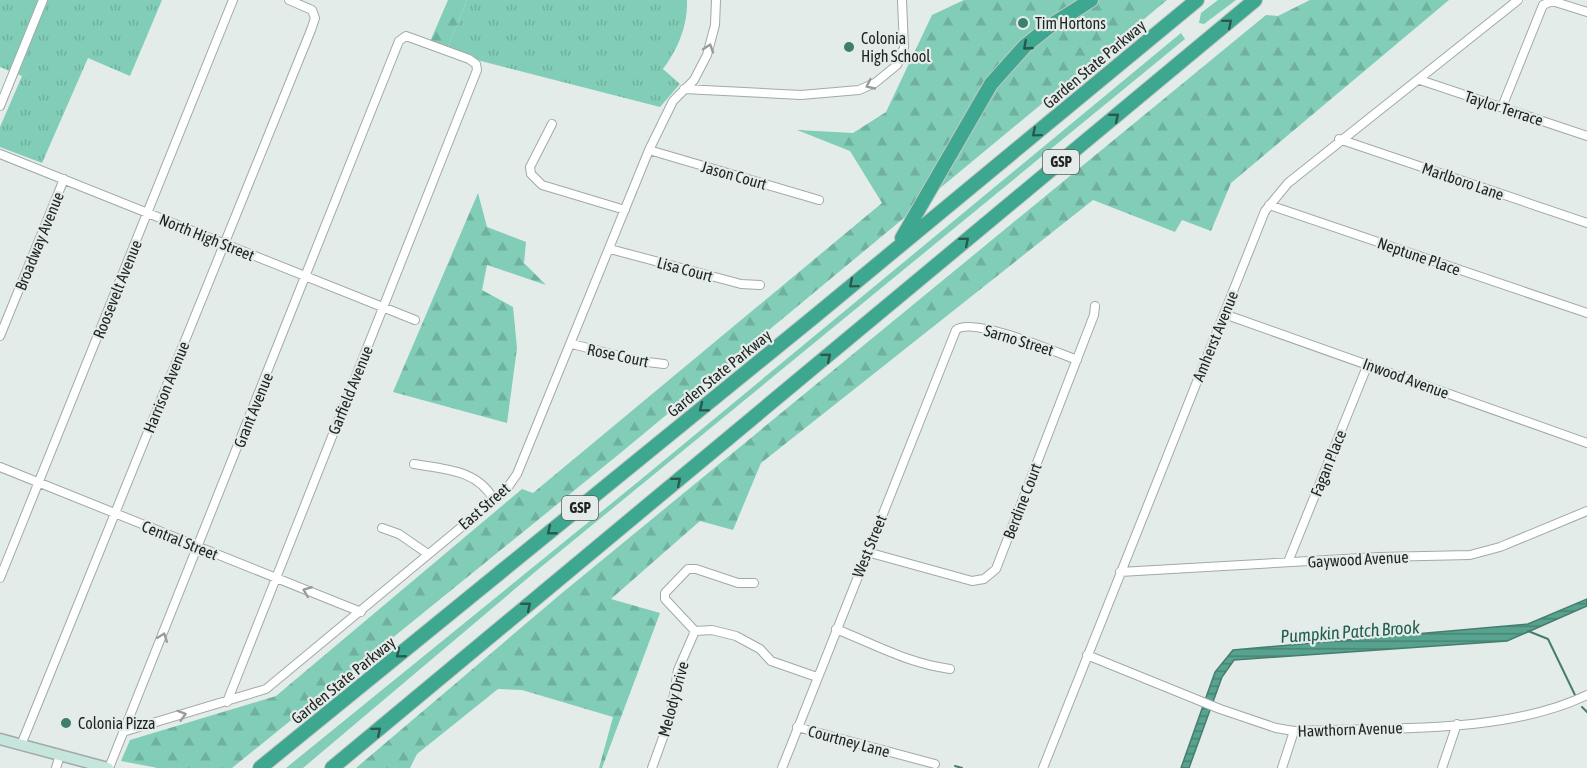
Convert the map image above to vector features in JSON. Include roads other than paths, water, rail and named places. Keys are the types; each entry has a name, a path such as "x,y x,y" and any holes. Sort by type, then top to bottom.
{"highway":[{"path":"898,246 992,84 1024,46 1091,0"},
{"name":"Garden State Parkway","path":"260,768 1197,0"},
{"name":"GSP","path":"332,768 1256,0"}],"main road":[{"path":"0,739 108,768"}],"street":[{"path":"2,103 43,0"},
{"name":"Roosevelt Avenue","path":"0,578 233,0"},
{"name":"Harrison Avenue","path":"21,745 311,30 315,18 312,10 289,0"},
{"name":"East Street","path":"126,731 266,689 506,490 517,474 572,344 649,150 673,101 694,80 707,55 715,26 716,0"},
{"path":"684,89 801,94 859,90 867,87 885,77 897,65 904,48 902,0"},
{"name":"Amherst Avenue","path":"1043,768 1269,205 1288,183 1340,140 1420,80 1518,0"},
{"path":"1502,107 1540,9 1546,2 1557,2 1587,12"},
{"name":"Garfield Avenue","path":"227,702 477,67 469,59 406,36 399,41 396,51"},
{"name":"Grant Avenue","path":"108,768 118,743 126,731 396,51"},
{"name":"Taylor Terrace","path":"1420,80 1586,133"},
{"path":"552,124 530,167 536,181 542,185 625,210"},
{"name":"Marlboro Lane","path":"1340,140 1587,224"},
{"name":"Jason Court","path":"649,150 819,200"},
{"name":"North High Street","path":"0,154 415,320"},
{"name":"Broadway Avenue","path":"0,336 64,179"},
{"name":"Neptune Place","path":"1269,205 1587,313"},
{"name":"Lisa Court","path":"610,249 741,284 760,285"},
{"name":"Berdine Court","path":"867,552 972,581 991,575 996,569 1077,360 1094,315 1095,306"},
{"name":"Inwood Avenue","path":"1224,314 1587,443"},
{"name":"Sarno Street","path":"961,326 967,325 1016,338 1077,360"},
{"name":"West Street","path":"782,768 796,727 952,337 961,326"},
{"name":"Rose Court","path":"572,344 639,362 664,364"},
{"name":"Fagan Place","path":"1288,562 1368,364"},
{"path":"414,464 456,471 473,477 482,482 494,500"},
{"name":"Central Street","path":"0,467 361,612"},
{"name":"Gaywood Avenue","path":"1120,572 1288,562 1470,555 1500,548 1587,511"},
{"path":"381,528 399,534 428,554"},
{"path":"754,583 738,583 696,569 688,569 669,587 665,593 665,599 695,631 712,630 736,636 760,649 771,661 817,677"},
{"path":"836,629 896,657 922,665 950,669"},
{"name":"Melody Drive","path":"652,768 670,718 678,670 695,631"},
{"name":"Hawthorn Avenue","path":"1087,655 1220,709 1276,728 1294,731 1457,724 1521,717 1587,695"},
{"path":"1442,768 1457,724"},
{"name":"Courtney Lane","path":"796,727 935,764"},
{"path":"1282,768 1294,731"},
{"path":"56,768 60,755"}],"waterway":[{"path":"1528,631 1548,639 1575,695"},
{"path":"1582,707 1587,712"},
{"path":"955,766 962,768"}],"place":[{"name":"Tim Hortons","path":"1023,23"},
{"name":"Colonia High School","path":"849,47"},
{"name":"Colonia Pizza","path":"66,723"}],"water label":[{"name":"Pumpkin Patch Brook","path":"1350,632"}]}
